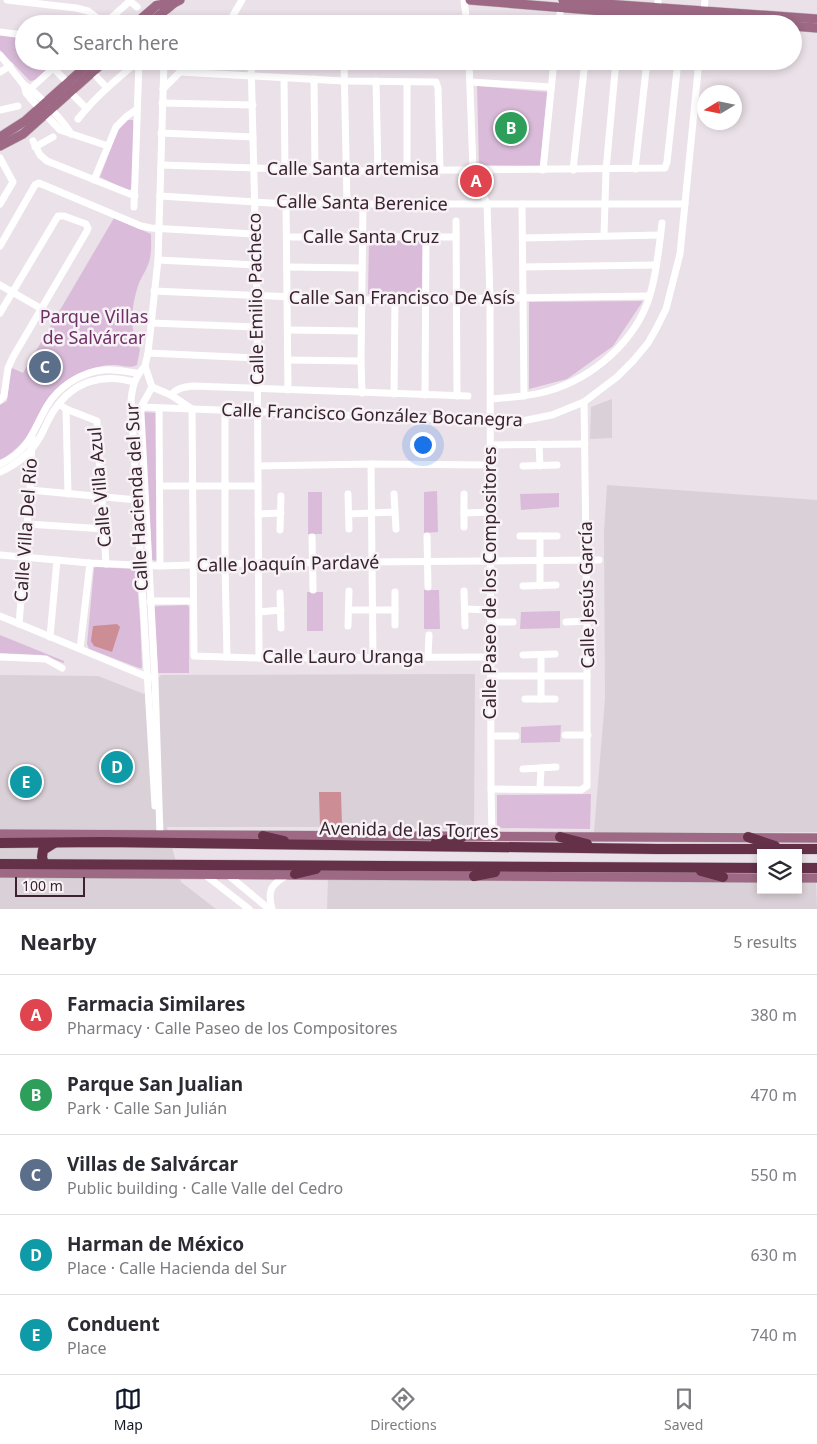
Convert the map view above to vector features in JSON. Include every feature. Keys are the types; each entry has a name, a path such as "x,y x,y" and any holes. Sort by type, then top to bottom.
{"highway":[{"path":"103,842 131,836"},
{"path":"263,836 304,846"},
{"path":"418,846 462,837"},
{"path":"560,837 605,848"},
{"path":"748,837 785,849"},
{"path":"44,864 43,850 55,842"},
{"name":"Avenida de las Torres","path":"0,843 103,842 389,847 757,849"},
{"path":"368,866 373,856 371,846"},
{"path":"387,866 384,854 389,847"},
{"path":"448,866 488,860 492,855 492,848"},
{"path":"619,868 626,859 623,848"},
{"path":"653,867 651,857 657,849"},
{"name":"Avenida de las Torres","path":"802,849 817,849"},
{"name":"Avenida de las Torres","path":"0,864 757,868"},
{"path":"94,865 119,873"},
{"path":"292,874 331,865"},
{"path":"474,876 503,871 510,867"},
{"path":"685,867 723,877"},
{"path":"802,868 817,868"}],"main road":[{"path":"470,0 594,1 658,4 694,15"},
{"path":"548,0 649,15"},
{"path":"145,15 153,8 177,1"},
{"path":"802,19 817,19"},
{"path":"802,27 817,28"},
{"path":"0,146 23,134 83,70"},
{"path":"0,137 45,109 94,70"},
{"name":"Avenida de las Torres","path":"0,834 817,838"},
{"path":"0,873 757,878"},
{"path":"802,878 817,878"}],"street":[{"path":"7,0 51,2 88,11 93,15"},
{"path":"113,15 129,0 137,7"},
{"path":"233,15 242,0"},
{"path":"464,0 465,15"},
{"path":"704,15 705,0"},
{"path":"559,15 561,2"},
{"path":"0,32 15,34"},
{"path":"0,55 64,132 108,146"},
{"path":"0,72 10,66"},
{"path":"27,89 51,70"},
{"path":"55,70 64,79"},
{"path":"78,119 86,108 128,70"},
{"path":"134,207 138,70"},
{"path":"145,366 152,323 158,260 164,70"},
{"name":"Calle Emilio Pacheco","path":"252,70 258,388 259,658"},
{"path":"344,70 348,204"},
{"name":"Calle Paseo de los Compositores","path":"470,70 472,170 487,204 490,298 492,837"},
{"path":"543,170 553,70"},
{"path":"573,170 584,70"},
{"path":"604,236 606,170 615,70"},
{"path":"635,169 646,70"},
{"name":"Calle Santa artemisa","path":"161,165 347,171 665,168 677,70"},
{"name":"Calle Francisco González Bocanegra","path":"141,408 517,422 552,416 584,402 633,362 648,343 666,309 680,254 699,70"},
{"path":"163,89 180,72 344,81 434,82 437,83 440,169"},
{"path":"96,76 107,88"},
{"path":"284,78 285,169"},
{"path":"314,79 315,170"},
{"path":"376,81 378,171"},
{"path":"407,82 407,170"},
{"path":"471,82 551,87"},
{"path":"74,96 86,108"},
{"path":"162,103 253,106"},
{"path":"0,110 18,106"},
{"path":"94,180 116,128 121,121 137,109"},
{"path":"162,133 253,137"},
{"path":"53,137 34,144 40,155 47,160 135,196"},
{"path":"0,158 13,182 3,194 0,204"},
{"path":"0,246 38,183 142,226 159,230 254,234"},
{"name":"Calle Santa Berenice","path":"160,196 286,204 685,204"},
{"path":"286,204 288,390"},
{"path":"362,394 360,361 363,204"},
{"path":"522,204 524,396"},
{"path":"0,313 60,215 88,225 87,231 40,308 8,368 1,400"},
{"path":"456,221 457,396"},
{"path":"490,398 524,396 553,390 592,371 618,348 631,332 650,296 662,223"},
{"path":"523,238 660,235"},
{"name":"Calle Santa Cruz","path":"287,237 456,237"},
{"path":"425,394 424,300 426,237"},
{"path":"158,260 256,265"},
{"path":"523,267 656,265"},
{"path":"288,267 362,268"},
{"path":"0,284 54,316"},
{"name":"Calle San Francisco De Asís","path":"154,291 362,300 650,296"},
{"path":"394,394 395,300"},
{"path":"152,323 257,326"},
{"path":"288,330 361,331"},
{"path":"148,354 257,358"},
{"path":"288,360 360,361"},
{"name":"Calle Hacienda del Sur","path":"152,679 137,500 132,390 138,373 145,366 152,386 141,408 144,566 150,601 158,835"},
{"path":"0,464 16,456 32,437 53,398 62,389 86,374 103,370 138,373"},
{"path":"0,472 19,461 33,447 59,404 78,388 98,379 113,378 134,382"},
{"path":"150,601 193,601 192,409 171,395 152,386"},
{"path":"171,395 175,390 193,386 362,394 468,396"},
{"path":"132,390 138,395 146,396"},
{"name":"Calle Jesús García","path":"540,789 580,790 587,788 584,402"},
{"name":"Calle Villa Azul","path":"59,404 97,421 106,564"},
{"path":"66,408 68,494"},
{"path":"159,408 160,566"},
{"path":"225,410 227,657"},
{"name":"Calle Villa Del Río","path":"19,624 33,447 32,437"},
{"path":"538,444 540,466"},
{"path":"490,445 585,444"},
{"path":"258,466 371,464 490,465"},
{"path":"371,464 373,657"},
{"path":"524,466 557,465"},
{"path":"160,486 258,486"},
{"path":"30,490 137,500"},
{"path":"348,494 349,529"},
{"path":"394,494 396,529"},
{"path":"464,494 464,527"},
{"path":"280,530 281,496"},
{"path":"349,514 395,512"},
{"path":"464,513 491,512"},
{"path":"258,514 281,513"},
{"path":"27,524 104,529"},
{"path":"312,536 313,590"},
{"path":"427,536 428,587"},
{"path":"520,536 557,536"},
{"path":"540,536 540,586"},
{"name":"Calle Joaquín Pardavé","path":"0,555 144,566 599,560"},
{"path":"50,637 58,560"},
{"path":"80,649 90,563"},
{"path":"523,586 556,585"},
{"path":"348,626 349,591"},
{"path":"464,591 465,626"},
{"path":"395,592 395,625"},
{"path":"280,593 281,628"},
{"name":"Calle Lauro Uranga","path":"193,601 194,656 259,658 491,657"},
{"path":"465,609 491,610"},
{"path":"259,612 281,610"},
{"path":"349,610 395,610"},
{"path":"0,616 152,679"},
{"path":"566,622 587,621"},
{"path":"491,622 514,622"},
{"path":"428,657 429,635"},
{"path":"540,654 541,699"},
{"path":"523,655 555,654"},
{"path":"0,657 46,659 62,668"},
{"path":"491,676 587,676"},
{"path":"525,699 555,699"},
{"path":"565,735 588,735"},
{"path":"491,736 516,736"},
{"path":"523,769 556,767"},
{"path":"491,790 540,789 541,768"},
{"path":"204,874 249,909"},
{"path":"227,874 271,909"},
{"path":"271,909 271,889 278,880 292,874"},
{"path":"242,904 250,893"}],"shaded area":[{"path":"612,399 612,438 590,439 591,407"},
{"path":"607,485 817,500 817,832 594,832 605,699 604,532"},
{"path":"117,624 120,627 112,652 94,646 91,641 93,626"},
{"path":"475,674 474,830 347,827 167,827 181,882 216,909 0,909 0,675 98,676 144,694 161,675"},
{"path":"319,792 341,792 342,827 320,827"},
{"path":"328,879 757,882 757,894 802,894 802,882 816,882 817,909 327,909"}],"green space":[{"path":"0,35 15,36 15,66 0,50"},
{"path":"19,70 46,70 35,80 30,81"},
{"path":"477,86 547,92 540,166 479,165"},
{"path":"126,120 133,120 134,123 132,187 130,190 100,177 117,132"},
{"name":"Parque Villas de Salvárcar","path":"114,218 151,234 150,259 139,283 132,317 136,342 140,349 137,365 131,367 100,366 79,373 61,385 22,443 0,460 0,405 7,401 10,371 12,368 23,373"},
{"path":"369,240 423,240 422,295 368,294"},
{"path":"643,301 613,346 567,379 529,389 529,302"},
{"path":"143,412 157,413 157,561 152,560"},
{"path":"437,491 438,532 424,533 424,492"},
{"path":"308,492 322,492 322,534 308,534"},
{"path":"559,493 559,507 521,510 520,494"},
{"path":"94,568 133,569 136,572 142,668 89,649 87,644"},
{"path":"424,590 439,590 440,629 424,629"},
{"path":"307,592 323,592 323,631 307,631"},
{"path":"187,605 189,607 189,673 158,673 154,607"},
{"path":"560,611 560,628 520,629 521,612"},
{"path":"0,635 64,661 64,663 41,655 0,653"},
{"path":"561,725 560,742 521,743 521,727"},
{"path":"591,794 590,829 497,828 497,795"}],"place":[{"name":"Parque San Jualian","path":"511,128"},
{"name":"Farmacia Similares","path":"476,181"},
{"name":"Villas de Salvárcar","path":"45,367"},
{"name":"Harman de México","path":"117,767"},
{"name":"Conduent","path":"26,782"}]}
